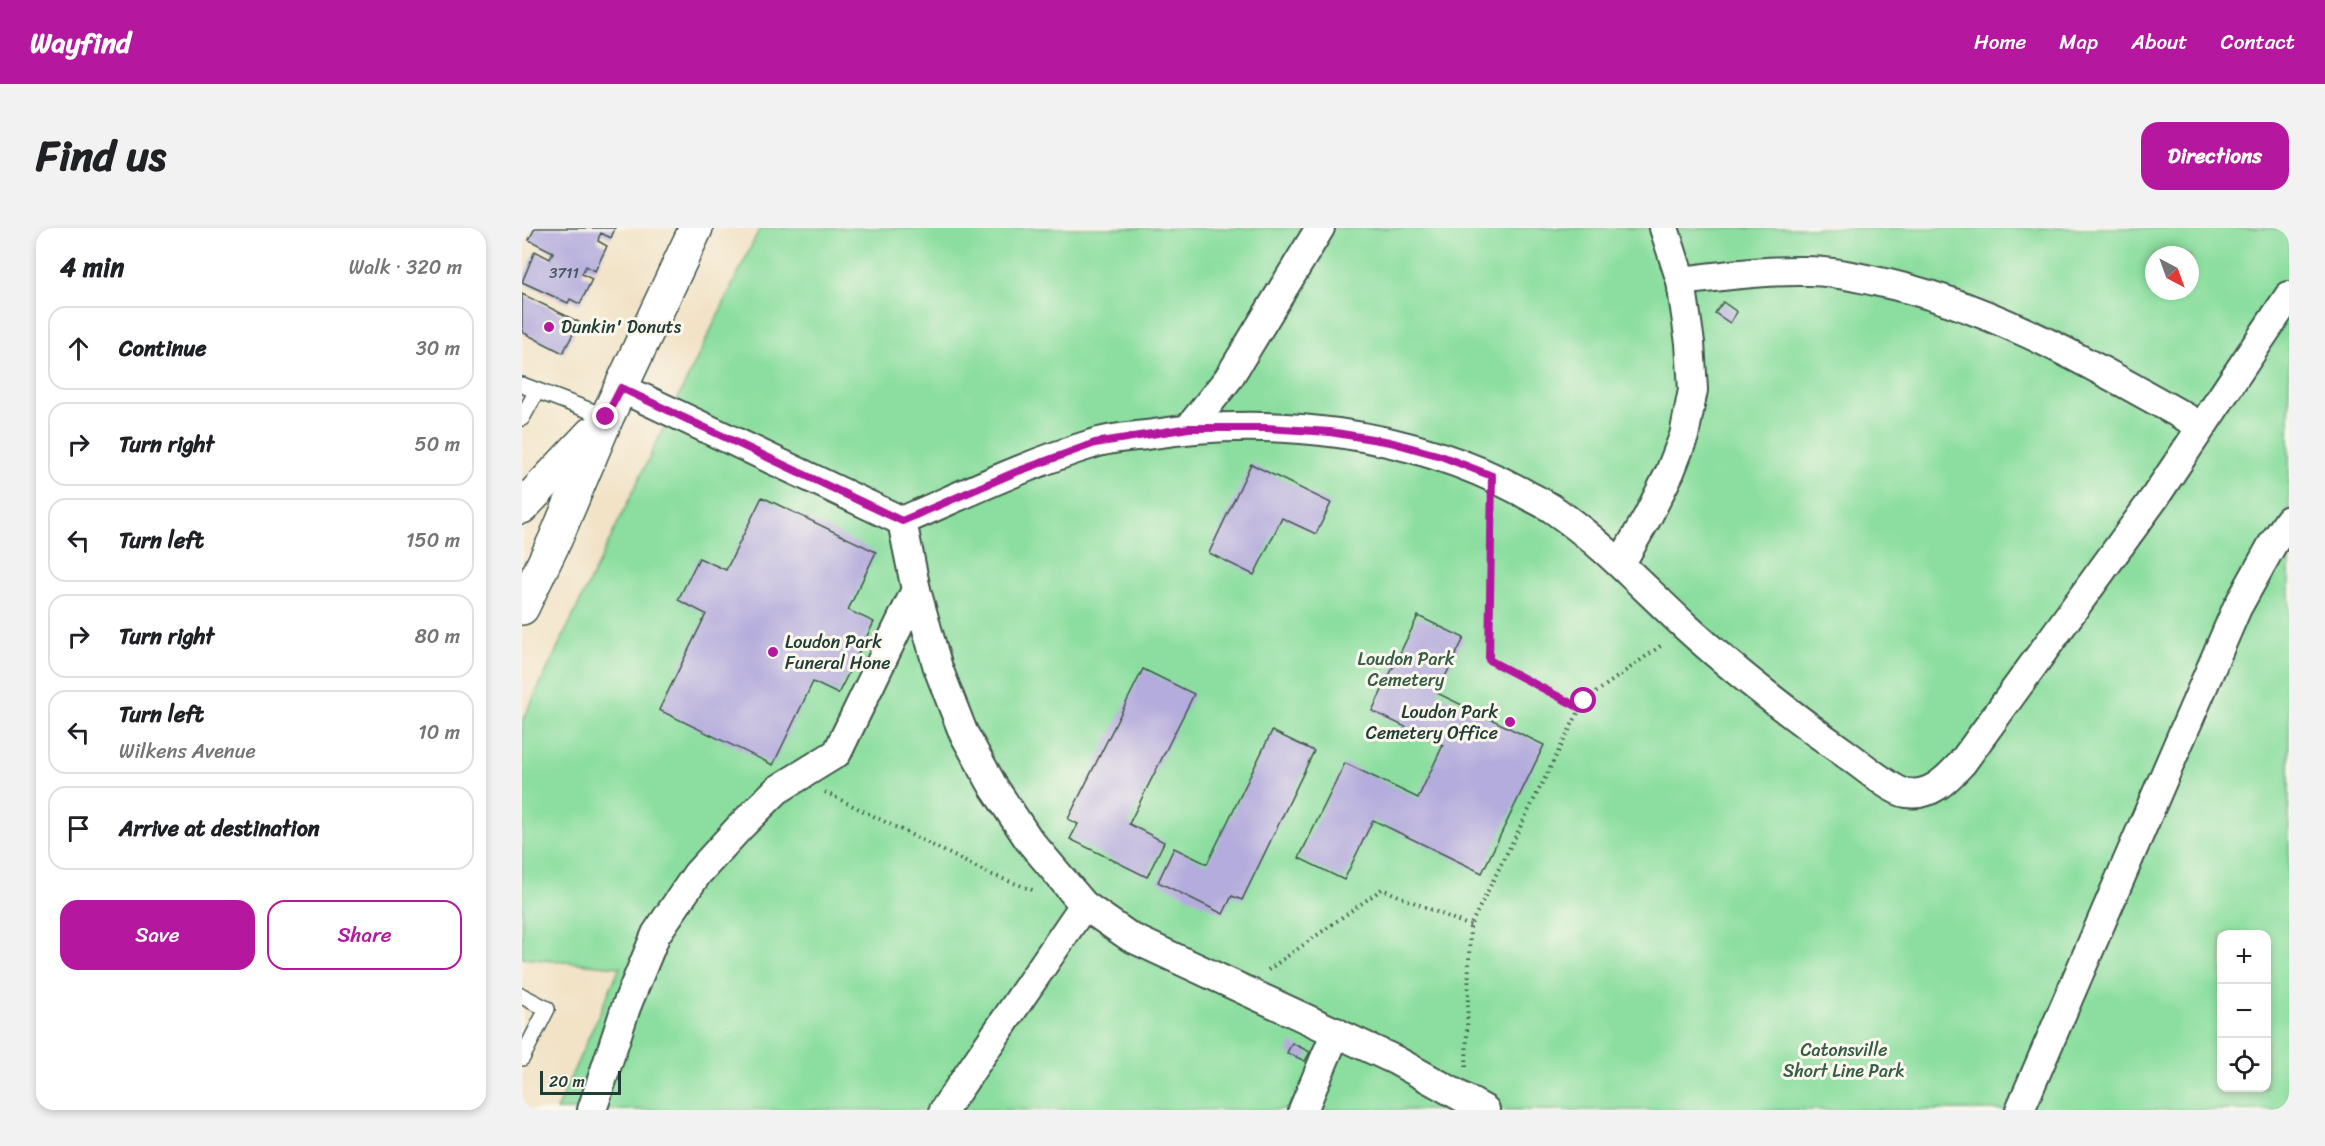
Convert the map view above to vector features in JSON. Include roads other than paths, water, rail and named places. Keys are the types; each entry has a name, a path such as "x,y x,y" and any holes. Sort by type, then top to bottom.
{"main road":[{"path":"522,608 555,540 606,417 696,228"},
{"path":"522,507 606,417"}],"street":[{"path":"1189,428 1228,379 1320,228"},
{"path":"1621,563 1670,472 1684,436 1693,390 1690,343 1681,281 1664,228"},
{"path":"1681,281 1753,272 1810,271 1918,290 1990,316 2047,342 2201,426"},
{"path":"621,388 902,521 1016,472 1095,443 1189,428 1266,428 1330,432 1370,438 1441,456 1492,476 1553,509 1621,563 1686,627 1751,682 1881,779 1905,793 1927,792 1943,783 1962,763 2155,498 2289,296"},
{"path":"2020,1110 2237,608 2272,545 2289,520"},
{"path":"902,521 916,590 938,669 963,732 993,786 1029,840 1084,905 1130,937 1395,1060 1474,1104"},
{"path":"592,1110 626,1007 656,934 697,874 777,790 837,753 916,590"},
{"path":"944,1110 1084,905"},
{"path":"1303,1110 1336,1032"}],"lane":[{"path":"522,385 606,417"},
{"path":"522,418 537,391"},
{"path":"522,996 547,1009 522,1058"}],"place":[{"name":"Dunkin' Donuts","path":"549,327"},
{"name":"Loudon Park Funeral Hone","path":"773,652"},
{"name":"Loudon Park Cemetery Office","path":"1510,722"}],"park label":[{"name":"Loudon Park Cemetery","path":"1406,669"},
{"name":"Catonsville Short Line Park","path":"1844,1060"}]}
